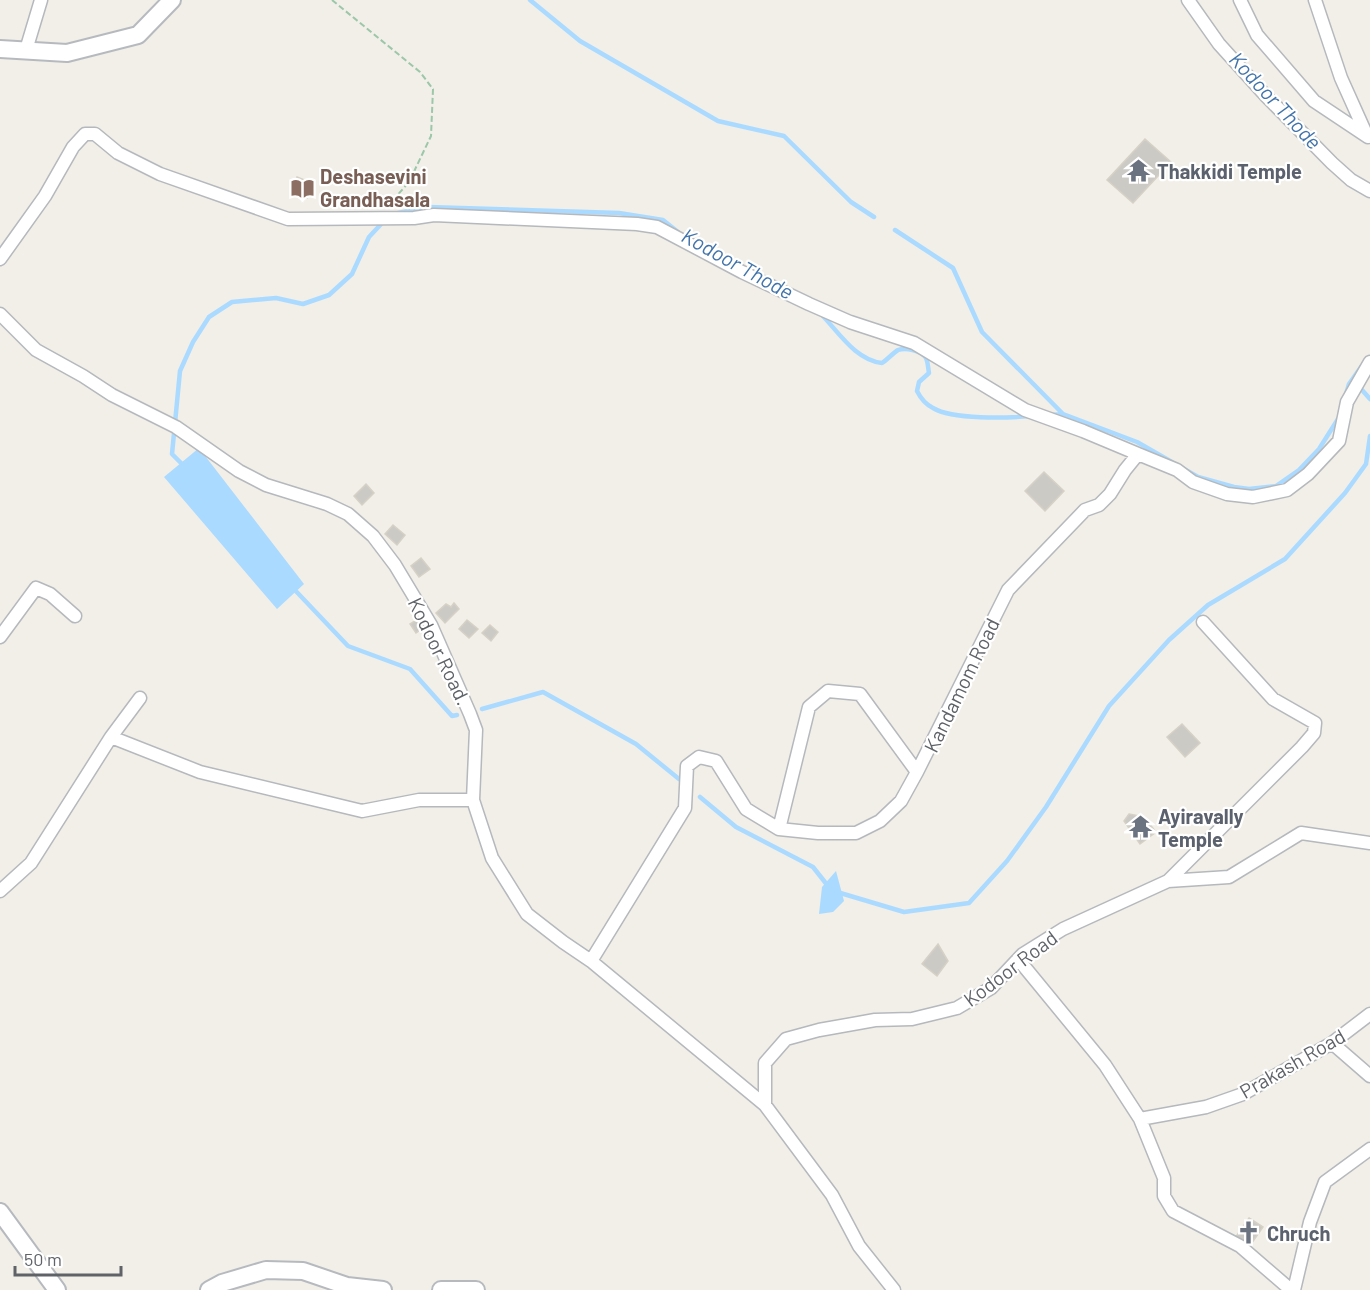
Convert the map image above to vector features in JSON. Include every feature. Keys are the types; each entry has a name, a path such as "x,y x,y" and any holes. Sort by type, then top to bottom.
{"street":[{"path":"26,50 40,0"},
{"path":"0,49 67,53 138,35 172,0"},
{"path":"1188,0 1219,44 1266,96 1332,163 1351,180 1370,191"},
{"path":"1240,0 1257,35 1314,101 1369,139"},
{"path":"1315,0 1341,78 1369,139"},
{"path":"0,259 45,196 73,147 85,134 95,134 118,153 160,174 288,219 383,219 434,215 649,225 809,304 850,322 914,344 1025,410 1177,470 1193,482 1227,494 1253,498 1287,490 1308,474 1339,441 1347,402 1370,362"},
{"name":"Kodoor Road.","path":"0,314 36,350 112,395 174,426 253,479 327,504 348,514 373,536 395,565 431,625 476,730 473,800 492,858 527,914 591,961"},
{"name":"Kandamom Road","path":"591,961 685,808 687,766 699,757 716,760 746,809 779,829 856,833 880,821 901,801 918,772 1008,590 1085,510 1099,505 1138,454"},
{"path":"0,637 36,588 50,594 75,616"},
{"path":"1168,881 1314,733 1315,723 1273,699 1203,622"},
{"path":"779,829 809,707 828,691 860,694 918,772"},
{"path":"0,891 31,863 111,737 140,698"},
{"path":"111,737 200,772 362,811 419,800 473,800"},
{"name":"Kodoor Road","path":"765,1105 765,1063 786,1039 819,1030 875,1020 912,1019 957,1008 991,988 1023,954 1063,929 1168,881 1228,877 1301,833 1370,843"},
{"path":"1018,959 1105,1065 1140,1119 1164,1178 1164,1196 1173,1211 1240,1246 1292,1290 1310,1222 1325,1182 1370,1149"},
{"path":"591,961 765,1105 832,1195 859,1246 894,1290"},
{"name":"Prakash Road","path":"1140,1119 1206,1107 1243,1094 1332,1042 1370,1014"},
{"path":"1332,1042 1370,1076"},
{"path":"0,1212 57,1290"},
{"path":"209,1290 222,1283 266,1270 303,1272 347,1286 383,1290"},
{"path":"441,1290 476,1290"}],"path":[{"path":"332,0 420,72 433,89 431,136 410,182 383,219"}],"water":[{"path":"199,448 304,584 277,609 164,477"},
{"path":"836,871 844,901 833,912 819,914 822,887"}],"building":[{"name":"Thakkidi Temple","path":"1145,139 1171,162 1133,203 1107,180"},
{"name":"Deshasevini Grandhasala","path":"297,177 314,184 307,198 291,191"},
{"path":"1044,472 1064,491 1045,511 1025,491"},
{"path":"366,484 374,493 362,505 354,496"},
{"path":"393,525 405,535 397,545 385,534"},
{"path":"421,558 430,569 419,577 411,566"},
{"path":"454,603 459,609 445,623 436,613 446,604 451,607"},
{"path":"418,619 423,628 416,633 410,624"},
{"path":"467,620 478,629 469,638 459,629"},
{"path":"490,625 498,632 491,641 482,633"},
{"path":"1182,724 1200,743 1185,757 1167,737"},
{"name":"Ayiravally Temple","path":"1129,814 1144,817 1156,832 1140,844 1124,821"},
{"path":"938,944 948,961 937,976 922,964"},
{"name":"Chruch","path":"1249,1218 1263,1227 1249,1247 1235,1238"}],"waterway":[{"path":"530,0 580,41 718,121 784,136 851,202 874,217"},
{"name":"Kodoor Thode","path":"398,213 428,207 619,213 663,220 678,232"},
{"name":"Kodoor Thode","path":"184,466 172,454 180,371 193,342 209,317 232,302 276,298 303,304 329,295 352,274 369,237 383,222"},
{"path":"895,230 953,268 982,332 1063,414"},
{"name":"Kodoor Thode","path":"820,313 855,351 872,361 882,363 901,349 921,353 926,358 929,373 919,382 917,391 933,408 953,415 995,418 1031,416"},
{"name":"Kodoor Thode","path":"1346,394 1349,384 1361,367"},
{"path":"1356,387 1370,399"},
{"name":"Kodoor Thode","path":"1051,415 1063,414 1137,442 1198,477 1249,489 1276,486 1299,470 1319,449 1338,419"},
{"path":"837,892 904,912 969,903 1007,861 1046,807 1109,706 1169,640 1208,605 1285,559 1345,493 1366,464 1370,436"},
{"path":"292,587 348,646 410,669 452,716 457,715"},
{"path":"482,709 543,692 636,744 679,779"},
{"path":"700,797 736,827 813,867 828,886"}],"place":[{"name":"Thakkidi Temple","path":"1139,171"},
{"name":"Deshasevini Grandhasala","path":"302,188"},
{"name":"Ayiravally Temple","path":"1140,827"},
{"name":"Chruch","path":"1249,1233"}]}
